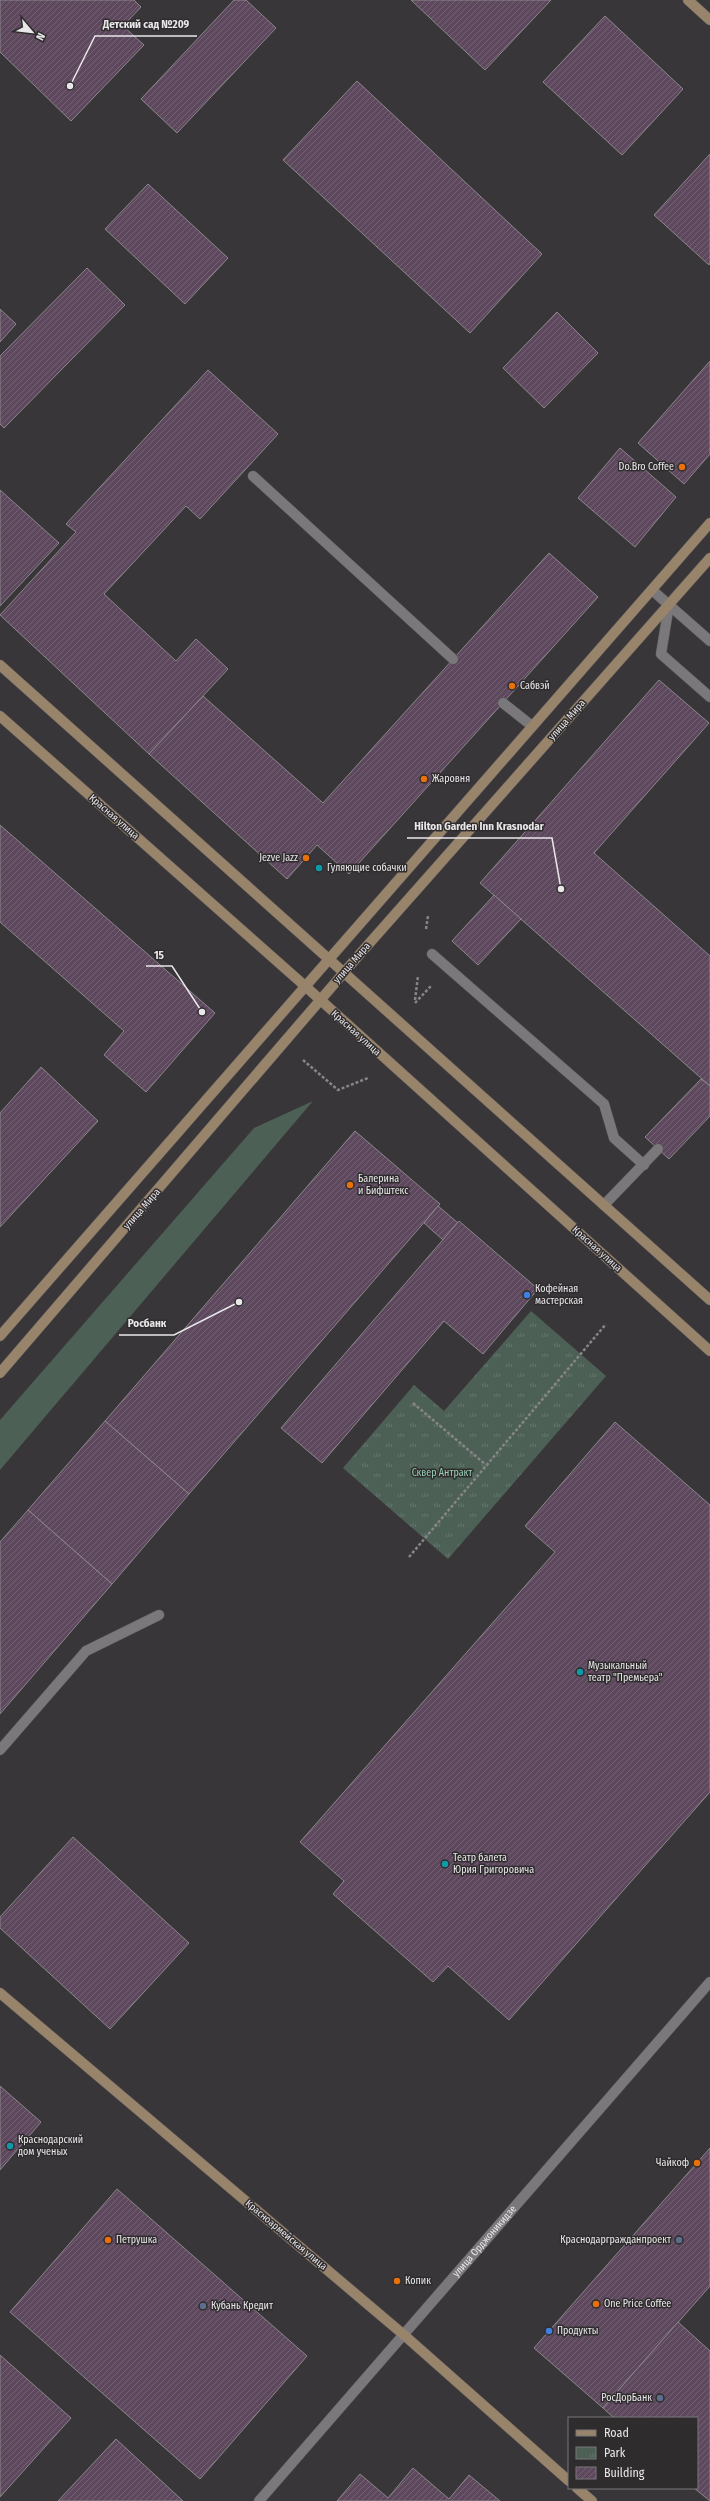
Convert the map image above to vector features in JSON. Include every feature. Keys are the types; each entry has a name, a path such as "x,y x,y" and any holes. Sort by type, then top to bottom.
{"street":[{"path":"688,0 710,20"},
{"path":"252,476 454,659"},
{"name":"улица Мира","path":"0,1336 710,523"},
{"name":"улица Мира","path":"0,1373 320,1000 710,558"},
{"path":"652,590 710,641"},
{"path":"669,605 661,654 710,697"},
{"path":"0,665 710,1300"},
{"path":"503,703 532,726"},
{"name":"Красная улица","path":"0,716 305,986 710,1352"},
{"path":"432,954 604,1104 614,1138 644,1165"},
{"path":"604,1205 644,1165 658,1148"},
{"path":"0,1750 86,1651 159,1615"},
{"name":"улица Орджоникидзе","path":"259,2501 710,1982"},
{"name":"Красноармейская улица","path":"0,1993 404,2335 568,2480"},
{"path":"578,2489 592,2501"}],"path":[{"path":"425,937 428,914"},
{"path":"419,975 414,1005 421,1040"},
{"path":"338,1090 395,1067"},
{"path":"409,1557 485,1464 606,1324"},
{"path":"413,1403 485,1464"}],"green space":[{"path":"313,1101 0,1470 0,1420 254,1128"},
{"name":"Сквер Антракт","path":"531,1311 606,1376 448,1559 343,1468 414,1385 444,1411"}],"building":[{"path":"0,0 134,0 141,7 123,26 144,45 71,121 0,52"},
{"path":"234,0 246,0 276,28 177,133 141,99"},
{"path":"411,0 551,0 485,70"},
{"path":"605,16 683,89 622,155 543,82"},
{"path":"357,81 542,254 470,333 283,160"},
{"path":"710,154 710,263 709,265 654,215"},
{"path":"148,184 228,258 185,304 105,229"},
{"path":"87,268 125,305 4,428 0,424 0,356"},
{"path":"0,309 16,324 0,342"},
{"path":"557,312 598,353 544,408 503,368"},
{"path":"710,361 710,454 684,484 638,443"},
{"path":"208,370 278,434 200,519 186,506 104,594 176,661 196,639 228,669 149,754 0,615 76,532 66,524"},
{"path":"620,448 676,497 635,547 578,498"},
{"path":"0,490 59,543 0,606"},
{"path":"549,553 598,597 349,874 317,845 287,879 149,754 203,696 323,803"},
{"path":"659,680 709,723 594,853 710,956 710,1086 480,883"},
{"path":"0,825 215,1013 146,1092 104,1055 124,1031 0,922"},
{"path":"494,895 521,919 478,965 452,941"},
{"path":"41,1067 98,1121 0,1227 0,1113"},
{"path":"701,1079 710,1086 710,1116 669,1159 645,1137"},
{"path":"355,1131 440,1204 189,1494 105,1421"},
{"path":"438,1206 458,1223 443,1240 424,1223"},
{"path":"459,1221 538,1289 483,1354 444,1321 322,1463 281,1428"},
{"path":"105,1421 189,1494 112,1584 28,1510"},
{"name":"Музыкальный театр \"Премьера\"","path":"615,1422 710,1505 710,1792 509,2020 448,1966 433,1982 333,1894 344,1881 300,1842 555,1552 525,1526"},
{"path":"28,1510 112,1584 0,1714 0,1542"},
{"path":"73,1837 189,1943 110,2029 0,1928 0,1917"},
{"name":"Краснодарский дом ученых","path":"0,2086 41,2122 0,2170"},
{"path":"710,2148 710,2286 603,2408 534,2348"},
{"path":"117,2189 307,2356 200,2479 10,2312"},
{"path":"678,2322 710,2351 710,2501 695,2489 698,2489 698,2417 613,2417 603,2408"},
{"path":"0,2355 71,2418 0,2497"},
{"path":"116,2439 183,2501 58,2501"},
{"path":"413,2468 449,2499 469,2475 500,2501 337,2501 360,2474 388,2498"}],"place":[{"name":"Детский сад №209","path":"70,86"},
{"name":"Do.Bro Coffee","path":"682,467"},
{"name":"Сабвэй","path":"512,686"},
{"name":"Жаровня","path":"424,779"},
{"name":"Jezve Jazz","path":"306,858"},
{"name":"Гуляющие собачки","path":"319,868"},
{"name":"Hilton Garden Inn Krasnodar","path":"561,889"},
{"name":"15","path":"202,1012"},
{"name":"Балерина и Бифштекс","path":"350,1185"},
{"name":"Кофейная мастерская","path":"527,1295"},
{"name":"Росбанк","path":"239,1302"},
{"name":"Музыкальный театр \"Премьера\"","path":"580,1672"},
{"name":"Театр балета Юрия Григоровича","path":"445,1864"},
{"name":"Краснодарский дом ученых","path":"10,2146"},
{"name":"Чайкоф","path":"697,2163"},
{"name":"Петрушка","path":"108,2240"},
{"name":"Краснодаргражданпроект","path":"679,2240"},
{"name":"Копик","path":"397,2281"},
{"name":"One Price Coffee","path":"596,2304"},
{"name":"Кубань Кредит","path":"203,2306"},
{"name":"Продукты","path":"549,2331"},
{"name":"РосДорБанк","path":"660,2398"}]}
